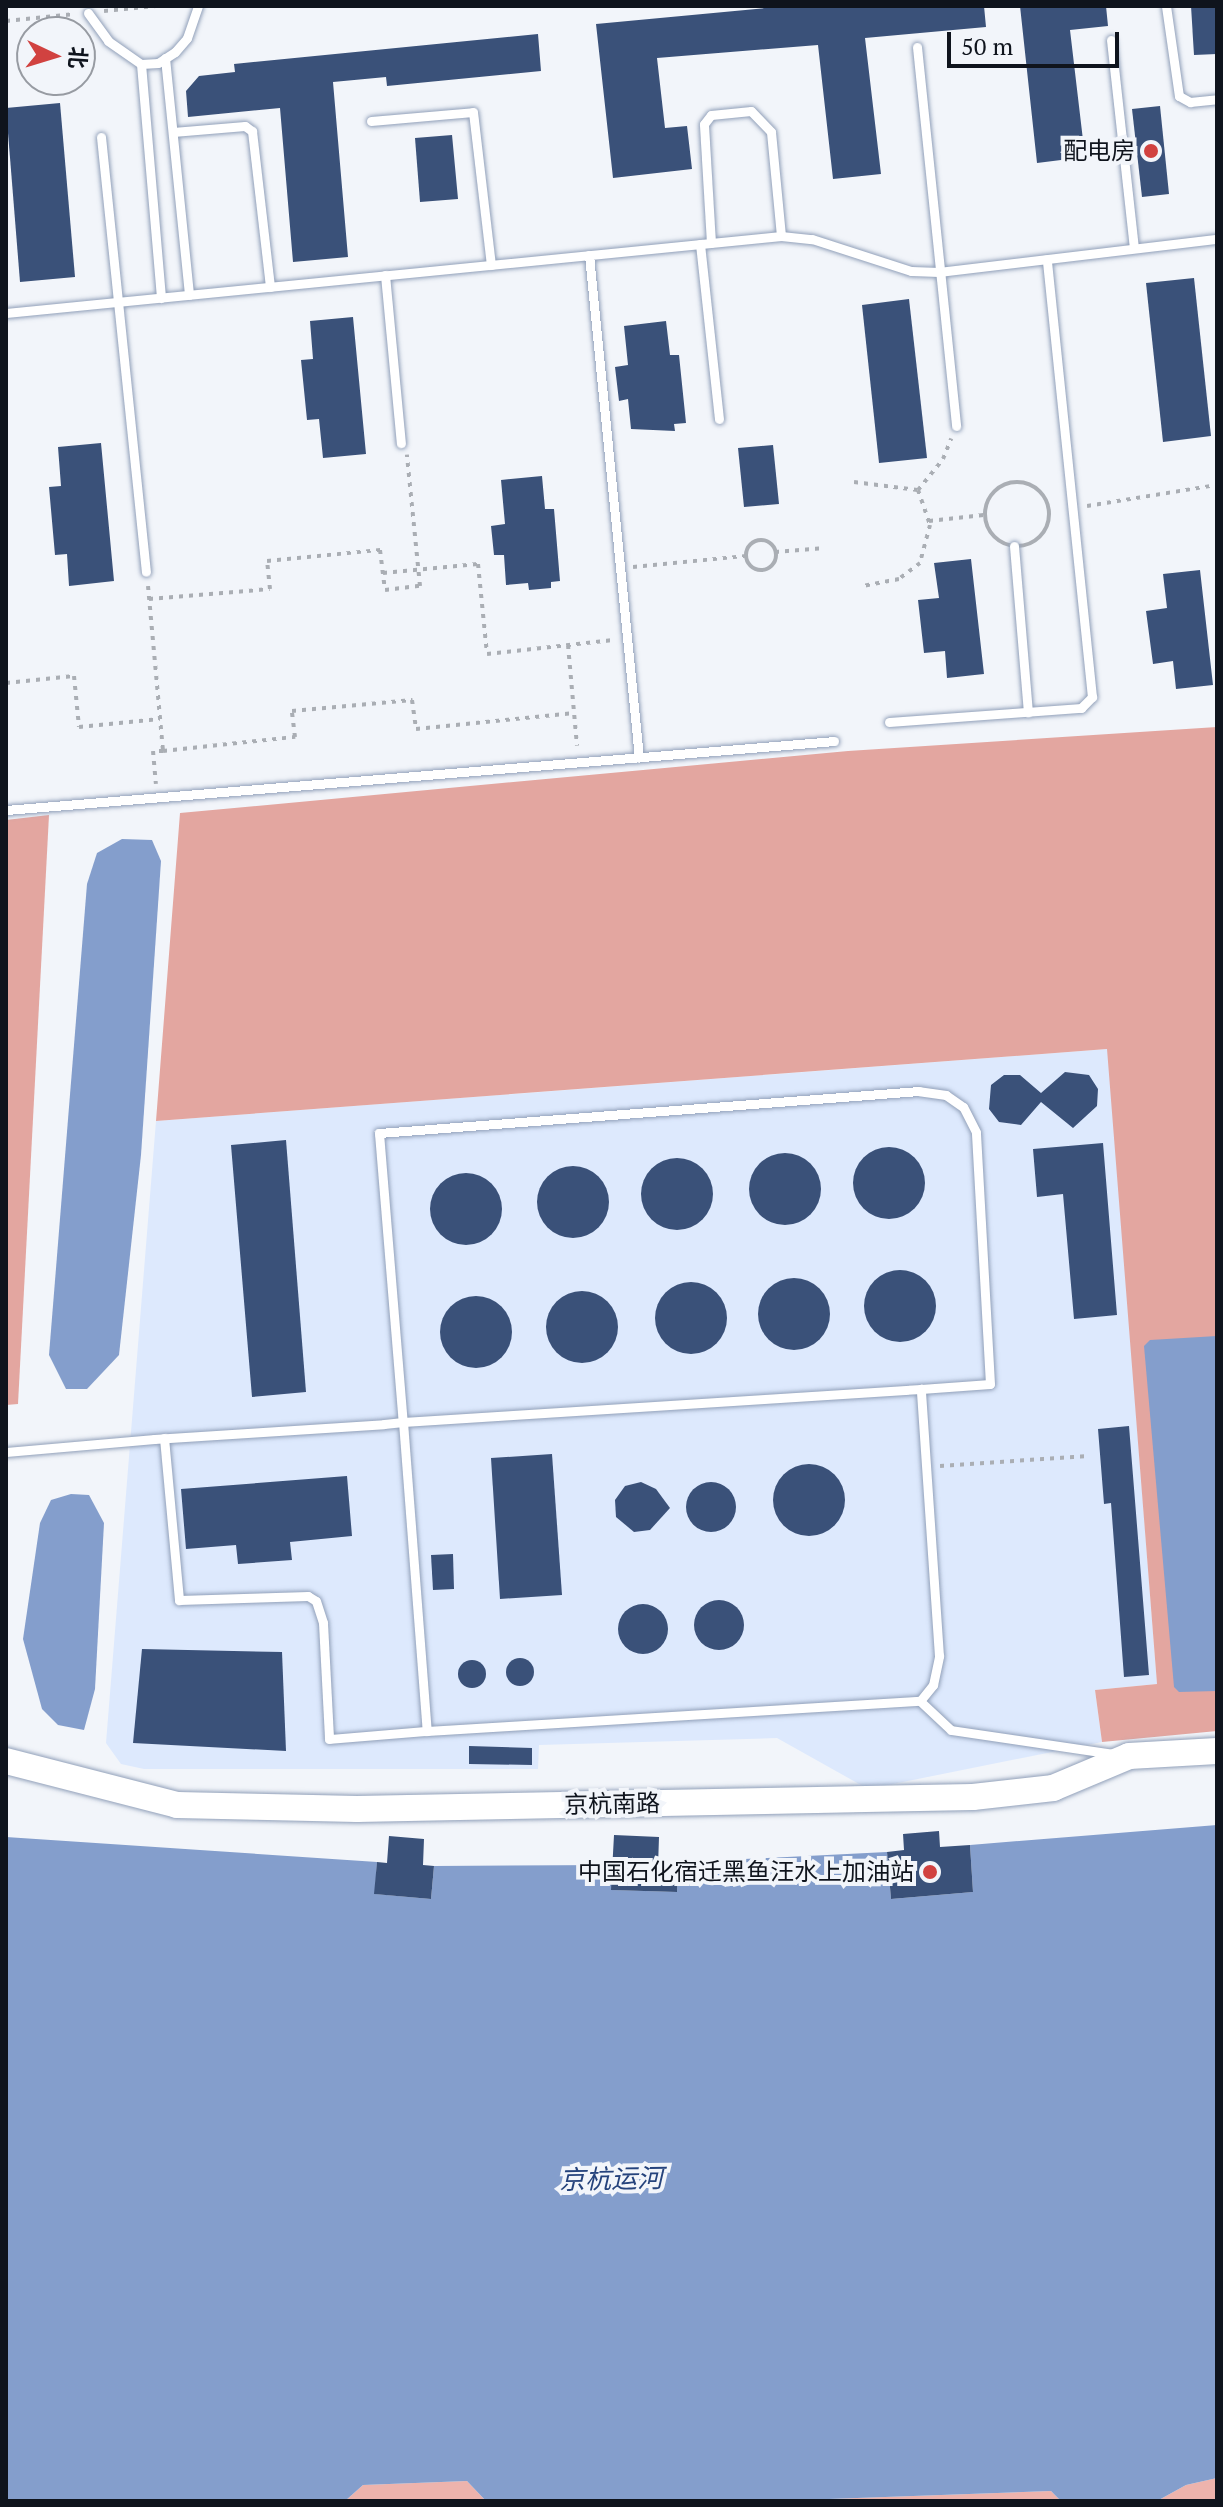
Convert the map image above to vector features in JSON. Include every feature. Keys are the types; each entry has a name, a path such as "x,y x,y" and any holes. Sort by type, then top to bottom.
{"street":[{"name":"京杭南路","path":"6,1761 177,1805 328,1809 973,1797 1053,1788 1129,1756 1217,1751"}],"lane":[{"path":"88,13 108,41 141,64 165,58 187,38 198,6"},
{"path":"1166,6 1179,96 1190,102 1217,99"},
{"path":"1111,40 1134,248"},
{"path":"917,47 956,426"},
{"path":"165,58 189,295"},
{"path":"141,64 161,298"},
{"path":"711,243 704,124 711,115 727,113 751,111 771,132 781,236"},
{"path":"371,121 473,112 491,265"},
{"path":"173,132 245,126 252,131 270,287"},
{"path":"101,137 146,572"},
{"path":"6,313 781,236 812,239 911,271 939,272 1217,239"},
{"path":"700,244 719,419"},
{"path":"589,255 639,758"},
{"path":"889,722 1081,708 1092,697 1047,259"},
{"path":"385,275 401,443"},
{"path":"1014,546 1028,712"},
{"path":"6,810 834,741"},
{"path":"6,1452 164,1438 403,1422 921,1389 990,1384 976,1132 963,1107 946,1095 919,1091 379,1133 403,1422 427,1731"},
{"path":"920,1701 933,1685 939,1656 921,1389"},
{"path":"164,1438 179,1600 308,1596 316,1601 323,1623 329,1739 920,1701 951,1730 1129,1756"}],"path":[{"path":"918,490 943,459 956,426"},
{"path":"149,599 270,589 267,561 380,550 385,590 420,586 406,447 401,443"},
{"path":"854,482 918,490"},
{"path":"1010,482 1041,492 1048,523 1035,541 1014,546 990,532 984,515 992,494 1010,482"},
{"path":"1073,508 1217,485"},
{"path":"863,586 899,579 920,563 929,521 918,490"},
{"path":"929,521 984,515"},
{"path":"746,556 749,547 761,540 775,552 825,548"},
{"path":"746,556 754,568 763,569 771,565 775,552"},
{"path":"620,569 746,556"},
{"path":"383,573 478,564 487,654 627,638"},
{"path":"146,572 163,751"},
{"path":"568,645 579,763"},
{"path":"6,683 74,676 79,727 160,719"},
{"path":"157,798 153,751 295,737 292,711 412,700 416,729 574,713"},
{"path":"926,1467 1085,1456"}],"shaded area":[{"path":"1217,727 1217,1731 1102,1742 1095,1690 1157,1684 1107,1049 156,1121 180,813 848,751"},
{"path":"49,815 18,1404 6,1405 6,820"},
{"path":"1108,1049 1157,1684 1095,1690 1102,1742 868,1789 777,1738 539,1745 538,1769 144,1769 121,1764 106,1743 156,1121"},
{"path":"1217,2478 1217,2501 1157,2501 1186,2485"},
{"path":"467,2481 486,2501 345,2501 363,2485"},
{"path":"1051,2491 1061,2501 773,2501"}],"water":[{"path":"122,839 152,840 161,861 141,1155 119,1355 87,1389 66,1389 49,1355 87,884 97,853"},
{"path":"1217,1336 1217,1691 1179,1692 1174,1687 1144,1346 1150,1340"},
{"path":"71,1494 89,1495 104,1523 95,1689 84,1730 58,1725 42,1709 23,1639 40,1523 51,1500"},
{"name":"京杭运河","path":"1217,1825 1217,2478 1186,2485 1157,2501 1061,2501 1051,2491 773,2501 486,2501 467,2481 363,2485 345,2501 6,2501 6,1837 377,1862 375,1894 431,1899 434,1866 612,1865 612,1890 677,1892 678,1868 685,1862 887,1852 891,1899 973,1892 970,1845"}],"building":[{"path":"787,6 984,6 986,27 865,38 881,174 833,179 818,45 657,58 665,128 687,126 692,169 613,178 596,24"},
{"path":"1020,6 1106,6 1108,26 1070,30 1085,157 1037,163"},
{"path":"1191,6 1217,6 1217,54 1194,55"},
{"path":"538,34 541,71 387,86 386,77 333,82 348,257 293,262 280,108 188,117 186,91 199,76 235,72 234,64"},
{"path":"60,103 75,277 20,282 6,108"},
{"name":"配电房","path":"1160,106 1169,194 1142,197 1132,109"},
{"path":"452,135 458,199 420,202 415,138"},
{"path":"1194,278 1211,436 1163,442 1146,283"},
{"path":"909,299 927,458 879,463 862,305"},
{"path":"353,317 366,454 323,458 319,419 307,420 301,360 313,359 310,321"},
{"path":"666,321 670,355 679,355 686,423 674,424 675,431 631,429 628,399 619,401 615,367 628,365 624,326"},
{"path":"101,443 114,581 69,586 67,554 55,555 49,487 61,486 58,447"},
{"path":"773,445 779,504 744,507 738,448"},
{"path":"542,476 545,509 554,509 560,581 551,582 551,588 529,590 528,583 506,585 504,555 494,555 491,526 505,524 501,480"},
{"path":"971,559 984,674 947,678 945,651 924,653 918,600 939,598 934,563"},
{"path":"1200,570 1213,685 1176,689 1173,661 1153,664 1146,611 1167,608 1163,574"},
{"path":"1065,1072 1089,1075 1098,1089 1097,1106 1073,1128 1041,1102 1021,1125 999,1122 989,1109 991,1085 1004,1075 1020,1075 1041,1093"},
{"path":"286,1140 306,1392 252,1397 231,1145"},
{"path":"1103,1143 1117,1315 1074,1319 1063,1194 1037,1197 1033,1149"},
{"path":"889,1147 915,1157 925,1183 915,1209 889,1219 863,1209 853,1183 863,1157"},
{"path":"785,1153 811,1163 821,1189 811,1215 785,1225 759,1215 749,1189 759,1163"},
{"path":"677,1158 703,1168 713,1194 703,1220 677,1230 651,1220 641,1194 651,1168"},
{"path":"573,1166 599,1176 609,1202 599,1228 573,1238 547,1228 537,1202 547,1176"},
{"path":"466,1173 492,1183 502,1209 492,1235 466,1245 440,1235 430,1209 440,1183"},
{"path":"900,1270 926,1280 936,1306 926,1332 900,1342 874,1332 864,1306 874,1280"},
{"path":"794,1278 820,1288 830,1314 820,1340 794,1350 768,1340 758,1314 768,1288"},
{"path":"691,1282 717,1292 727,1318 717,1344 691,1354 665,1344 655,1318 665,1292"},
{"path":"582,1291 608,1301 618,1327 608,1353 582,1363 556,1353 546,1327 556,1301"},
{"path":"476,1296 502,1306 512,1332 502,1358 476,1368 450,1358 440,1332 450,1306"},
{"path":"1129,1426 1149,1675 1124,1677 1111,1503 1104,1504 1098,1429"},
{"path":"552,1454 562,1595 500,1599 491,1458"},
{"path":"809,1464 835,1474 845,1500 835,1526 809,1536 783,1526 773,1500 783,1474"},
{"path":"347,1476 352,1536 290,1542 292,1560 238,1564 236,1545 186,1549 181,1489"},
{"path":"641,1482 656,1489 670,1508 650,1530 634,1532 616,1517 615,1500 625,1486"},
{"path":"711,1482 729,1489 736,1507 729,1525 711,1532 693,1525 686,1507 693,1489"},
{"path":"453,1554 454,1589 433,1590 431,1555"},
{"path":"719,1600 737,1607 744,1625 737,1643 719,1650 701,1643 694,1625 701,1607"},
{"path":"643,1604 661,1611 668,1629 661,1647 643,1654 625,1647 618,1629 625,1611"},
{"path":"142,1649 282,1652 286,1751 133,1743"},
{"path":"520,1658 530,1662 534,1672 530,1682 520,1686 510,1682 506,1672 510,1662"},
{"path":"472,1660 482,1664 486,1674 482,1684 472,1688 462,1684 458,1674 462,1664"},
{"path":"469,1746 532,1748 532,1765 469,1764"},
{"name":"中国石化宿迁黑鱼汪水上加油站","path":"939,1831 940,1847 970,1845 973,1892 891,1899 887,1852 904,1850 903,1834"},
{"name":"中国石化宿迁黑鱼汪水上加油站","path":"614,1835 659,1837 658,1867 678,1868 677,1892 611,1890"},
{"path":"389,1836 424,1839 423,1865 434,1866 431,1899 374,1894 377,1862 387,1863"}],"place":[{"name":"配电房","path":"1151,151"},
{"name":"中国石化宿迁黑鱼汪水上加油站","path":"930,1872"}]}
